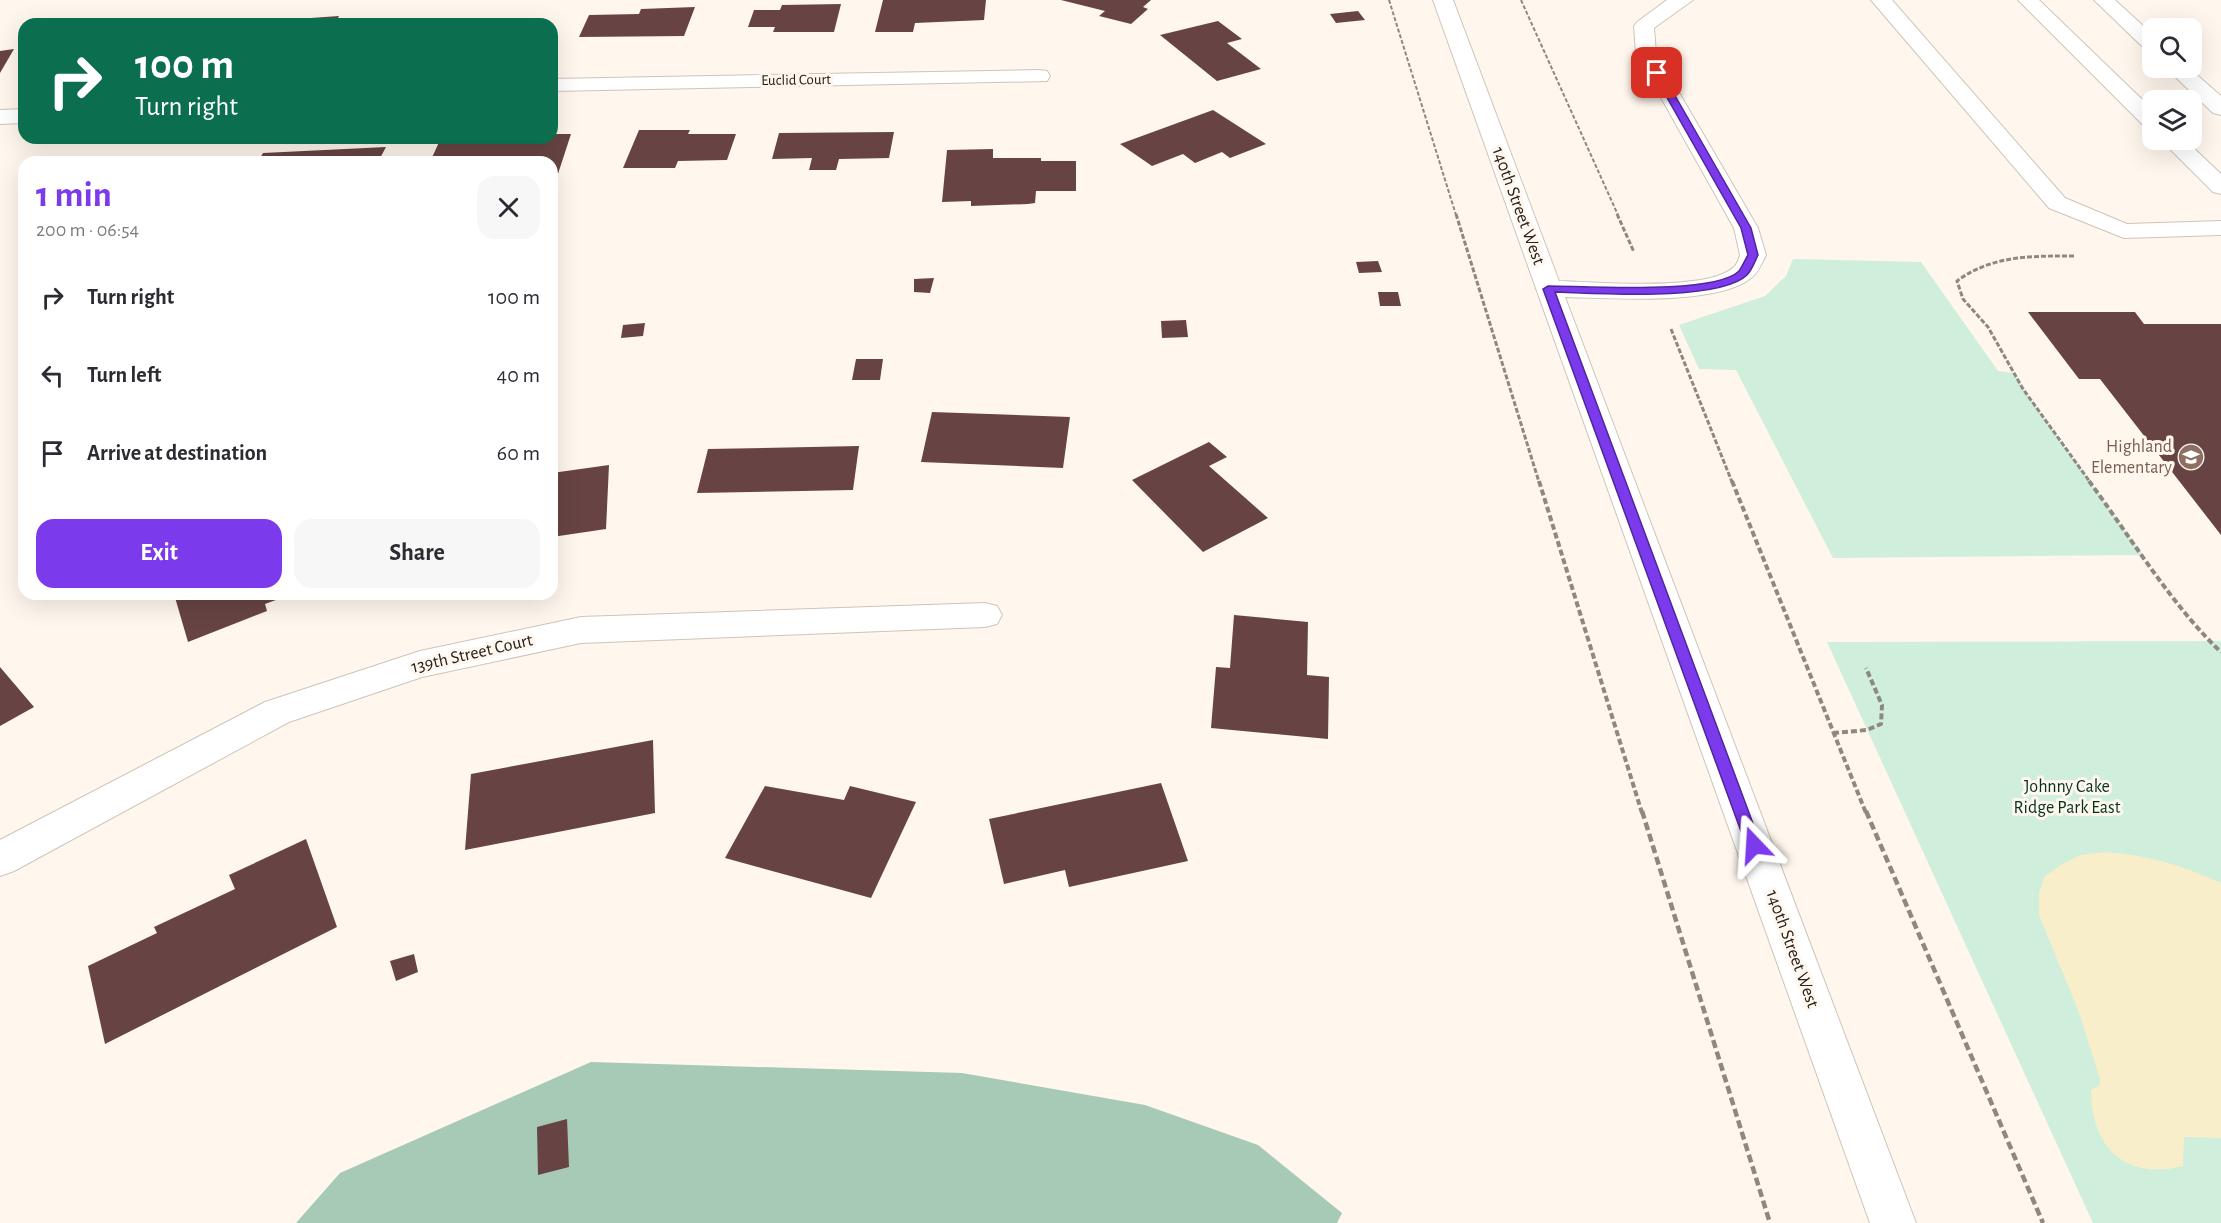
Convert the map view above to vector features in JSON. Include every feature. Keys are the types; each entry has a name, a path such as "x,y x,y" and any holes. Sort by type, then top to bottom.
{"street":[{"name":"140th Street West","path":"1443,0 1893,1223"},
{"path":"1548,289 1651,290 1713,287 1742,274 1753,255 1746,228 1646,53 1644,26 1678,1 1683,0"},
{"path":"1881,0 2057,203 2124,231 2221,228"},
{"path":"2028,0 2142,111"},
{"path":"2104,0 2142,36"},
{"name":"Euclid Court","path":"558,85 1039,76"},
{"path":"2188,78 2221,108"},
{"path":"0,117 18,116"},
{"path":"2182,150 2221,187"},
{"name":"139th Street Court","path":"0,859 277,712 420,664 581,630 985,615"}],"path":[{"path":"1389,0 1770,1223"},
{"path":"1521,0 1670,328 1833,733 2043,1223"},
{"path":"2074,256 2022,257 1992,262 1969,270 1957,281 1963,299 1988,327 2023,388 2168,589 2206,638 2221,652"},
{"path":"1833,733 1868,730 1881,724 1882,705 1866,668"}],"green space":[{"path":"1793,259 1921,262 1998,371 2014,373 2023,389 2143,555 1833,558 1736,370 1699,369 1679,325 1765,296 1786,276"},
{"name":"Johnny Cake Ridge Park East","path":"2221,641 2221,1223 2093,1223 1827,642"},
{"path":"591,1062 962,1073 1145,1105 1258,1145 1342,1213 1337,1223 296,1223 340,1173"}],"sand":[{"path":"2105,852 2164,862 2221,883 2221,1138 2184,1137 2183,1166 2162,1169 2128,1164 2115,1155 2105,1143 2097,1128 2091,1090 2100,1085 2099,1076 2080,1015 2039,915 2039,892 2045,876 2080,855"}],"building":[{"path":"883,0 986,0 984,20 915,23 913,32 875,32"},
{"path":"1061,0 1151,0 1143,7 1148,9 1131,24 1099,16 1105,11"},
{"path":"841,4 834,32 773,32 775,27 748,27 754,10 780,10 782,5"},
{"path":"695,7 684,36 579,37 589,15 639,14 641,9"},
{"path":"1358,11 1365,20 1336,23 1330,14"},
{"path":"339,16 338,18 311,18"},
{"path":"1218,21 1242,39 1227,43 1261,69 1217,81 1160,35"},
{"path":"14,49 0,73 0,51"},
{"path":"1213,110 1266,144 1230,158 1222,152 1195,163 1183,154 1152,166 1120,144"},
{"path":"639,130 690,130 688,134 736,134 727,160 678,161 675,168 623,168"},
{"path":"894,132 889,158 839,159 836,170 809,170 812,158 772,159 779,133"},
{"path":"558,134 571,134 558,174 558,156 433,156 438,144 558,144"},
{"path":"386,147 381,156 261,156 263,153"},
{"path":"993,149 993,158 1076,161 1076,191 1036,191 1035,203 1028,204 971,206 971,201 942,202 947,150"},
{"path":"1378,261 1382,272 1359,273 1356,262"},
{"path":"934,278 930,293 914,292 914,279"},
{"path":"1378,292 1398,292 1401,306 1380,306"},
{"name":"Highland Elementary","path":"2028,312 2135,312 2144,324 2221,324 2221,535 2100,379 2079,379"},
{"path":"1186,320 1188,337 1162,338 1161,321"},
{"path":"645,323 643,336 621,338 623,325"},
{"path":"856,359 883,359 880,380 852,380"},
{"path":"932,412 1070,417 1063,468 921,462"},
{"path":"1209,442 1227,457 1209,466 1268,518 1203,552 1132,480"},
{"path":"859,446 853,490 697,493 708,449"},
{"path":"609,465 606,529 558,536 558,472"},
{"path":"176,600 276,600 265,604 267,611 188,642"},
{"path":"1234,615 1308,622 1307,675 1329,677 1328,739 1211,728 1216,667 1230,668"},
{"path":"0,667 34,707 0,726"},
{"path":"653,740 655,813 465,850 471,774"},
{"path":"1161,783 1188,861 1069,887 1065,870 1004,884 989,819"},
{"path":"765,786 844,800 850,786 916,802 871,898 725,858"},
{"path":"306,839 337,927 105,1044 88,966 157,933 154,927 235,889 229,875"},
{"path":"414,954 418,972 396,981 390,961"},
{"path":"567,1119 569,1167 538,1175 537,1127"}],"place":[{"name":"Highland Elementary","path":"2191,457"}],"route":[{"path":"1657,73 1746,228 1753,255 1742,274 1713,287 1651,290 1548,289 1754,845"}]}
